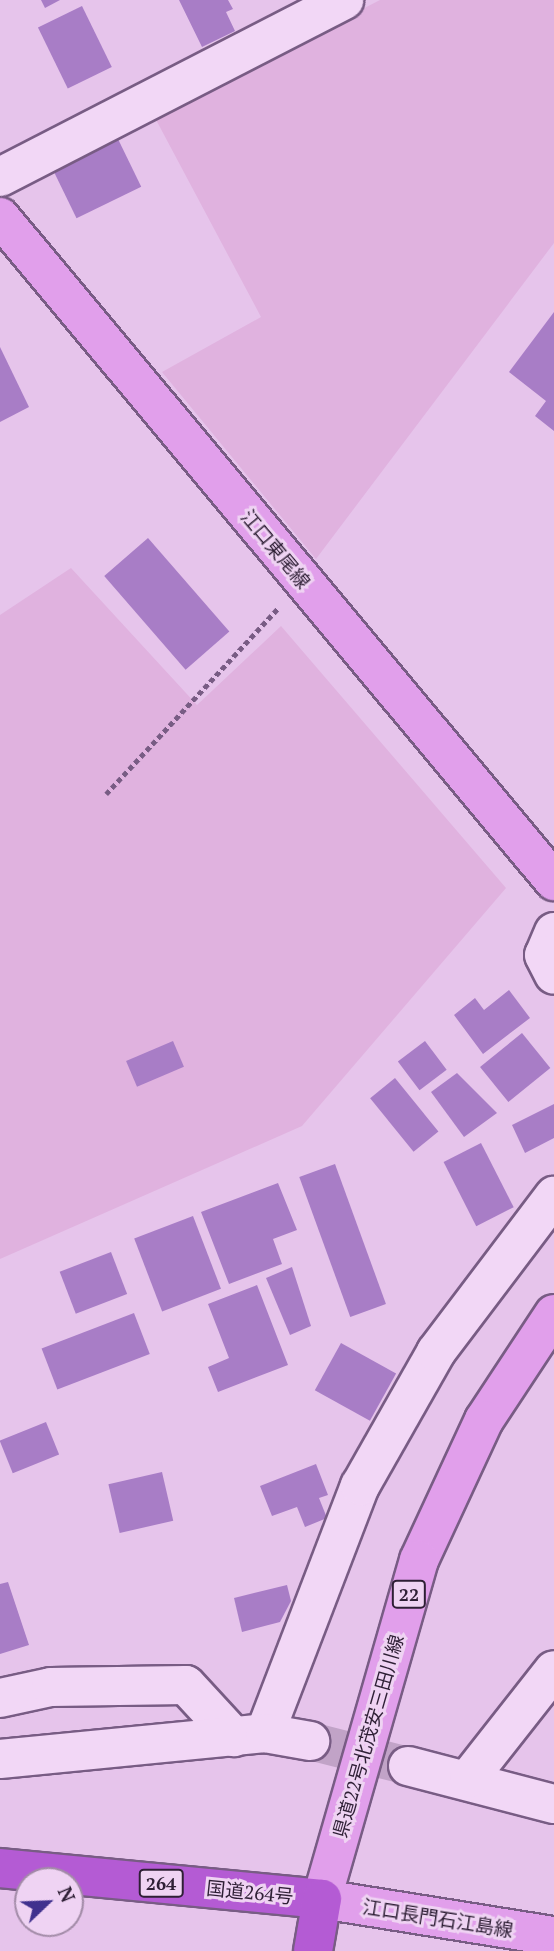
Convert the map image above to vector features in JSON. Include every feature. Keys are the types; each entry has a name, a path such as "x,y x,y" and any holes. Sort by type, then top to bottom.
{"highway":[{"name":"国道264号","path":"0,1868 322,1899 313,1951"}],"main road":[{"name":"江口東尾線","path":"0,217 554,881"},
{"name":"県道22号北茂安三田川線","path":"322,1899 419,1560 484,1420 554,1314"},
{"name":"江口長門石江島線","path":"322,1899 554,1936"}],"street":[{"path":"0,177 344,0"},
{"path":"554,932 544,955 554,975"},
{"path":"250,1735 360,1486 436,1352 552,1202"},
{"path":"469,1778 554,1670"},
{"path":"0,1698 51,1687 186,1685 250,1735"},
{"path":"0,1759 250,1735 310,1741"},
{"path":"408,1766 469,1778 554,1804"}],"path":[{"path":"106,794 303,581"}],"shaded area":[{"path":"380,0 554,0 554,243 316,559 162,372 261,317 154,116"},
{"path":"71,568 197,705 281,626 506,888 302,1126 0,1259 0,615"}],"building":[{"path":"41,0 60,0 45,8"},
{"path":"179,0 228,0 233,9 226,12 235,31 202,47"},
{"path":"82,6 112,67 68,89 38,27"},
{"path":"118,139 141,187 77,218 53,171"},
{"path":"554,312 554,431 535,416 546,401 509,372"},
{"path":"0,347 29,407 0,422"},
{"path":"148,538 229,632 186,670 104,576"},
{"path":"509,990 530,1018 483,1054 454,1015 475,998 484,1010"},
{"path":"522,1033 550,1068 508,1102 480,1067"},
{"path":"173,1041 184,1067 137,1087 126,1061"},
{"path":"425,1041 447,1070 420,1090 398,1061"},
{"path":"457,1073 497,1113 464,1137 431,1092"},
{"path":"395,1078 438,1132 414,1152 370,1098"},
{"path":"554,1104 554,1138 525,1153 512,1125"},
{"path":"481,1143 514,1207 476,1226 444,1162"},
{"path":"335,1164 386,1304 350,1317 299,1177"},
{"path":"278,1183 297,1230 273,1239 282,1264 229,1284 201,1212"},
{"path":"193,1216 221,1289 162,1311 134,1239"},
{"path":"111,1252 127,1294 76,1314 60,1272"},
{"path":"292,1267 311,1326 290,1335 266,1278"},
{"path":"257,1285 288,1365 218,1392 208,1367 229,1358 208,1304"},
{"path":"134,1313 150,1354 57,1390 42,1348"},
{"path":"341,1343 396,1374 370,1421 315,1390"},
{"path":"46,1422 59,1454 13,1473 0,1441"},
{"path":"316,1464 328,1495 319,1498 327,1518 305,1527 297,1507 272,1516 260,1486"},
{"path":"162,1472 173,1521 120,1533 108,1484"},
{"path":"8,1582 29,1645 0,1654 0,1584"},
{"path":"287,1585 291,1601 280,1622 242,1632 234,1598"}],"tunnel":[{"path":"310,1741 408,1766"}]}
